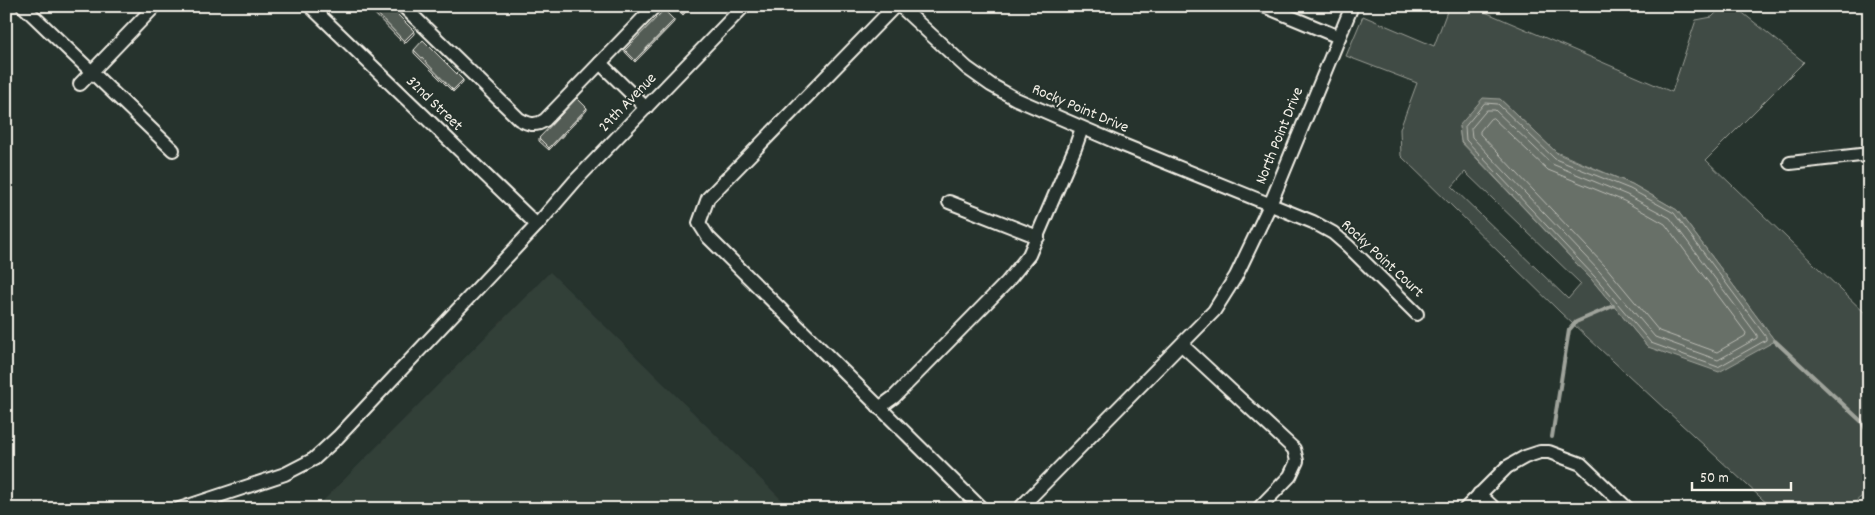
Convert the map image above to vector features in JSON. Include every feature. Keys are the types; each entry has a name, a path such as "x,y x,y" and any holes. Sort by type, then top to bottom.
{"street":[{"path":"23,6 172,150"},
{"path":"80,84 155,6"},
{"name":"32nd Street","path":"310,6 537,225"},
{"path":"403,6 519,119 529,124 539,124 545,120 655,6"},
{"name":"29th Avenue","path":"179,509 285,474 314,458 338,437 537,225 575,181 744,6"},
{"path":"895,6 708,198 699,224 708,237 982,509"},
{"name":"Rocky Point Drive","path":"900,6 967,68 991,85 1016,99 1270,205"},
{"path":"1264,6 1339,36"},
{"name":"North Point Drive","path":"1019,509 1214,311 1236,276 1270,205 1352,6"},
{"path":"600,63 646,108"},
{"path":"879,408 894,398 1008,282 1029,255 1082,128"},
{"path":"1790,163 1869,154"},
{"path":"949,202 1038,237"},
{"name":"Rocky Point Court","path":"1270,205 1313,222 1333,233 1417,314"},
{"path":"1182,345 1294,449 1297,461 1290,476 1258,509"},
{"path":"1465,509 1507,467 1525,457 1540,452 1549,452 1581,464 1628,509"},
{"path":"1479,494 1495,509"}],"shaded area":[{"path":"1449,6 1471,6 1672,92 1696,20 1712,17 1723,6 1734,6 1804,62 1706,160 1869,317 1869,490 1847,509 1773,509 1560,312 1401,156 1400,129 1417,83 1346,56 1363,16 1434,46","holes":["1500,99 1556,152 1632,184 1677,210 1775,341 1648,347 1592,280 1461,142 1459,126","1465,172 1581,284 1568,299 1452,187"]},
{"path":"550,272 791,509 315,509"}],"water":[{"path":"1483,98 1500,99 1558,154 1632,184 1677,210 1775,341 1719,372 1648,347 1592,280 1461,141 1459,126"}],"building":[{"path":"370,6 389,6 414,31 404,41"},
{"path":"677,6 688,6 683,12"},
{"path":"664,10 674,20 635,60 625,50"},
{"path":"423,40 463,80 453,90 414,50"},
{"path":"577,98 587,108 549,148 539,138"}],"waterway":[{"path":"1552,437 1569,330 1576,322 1613,306"},
{"path":"1775,341 1861,421 1869,434"}]}
